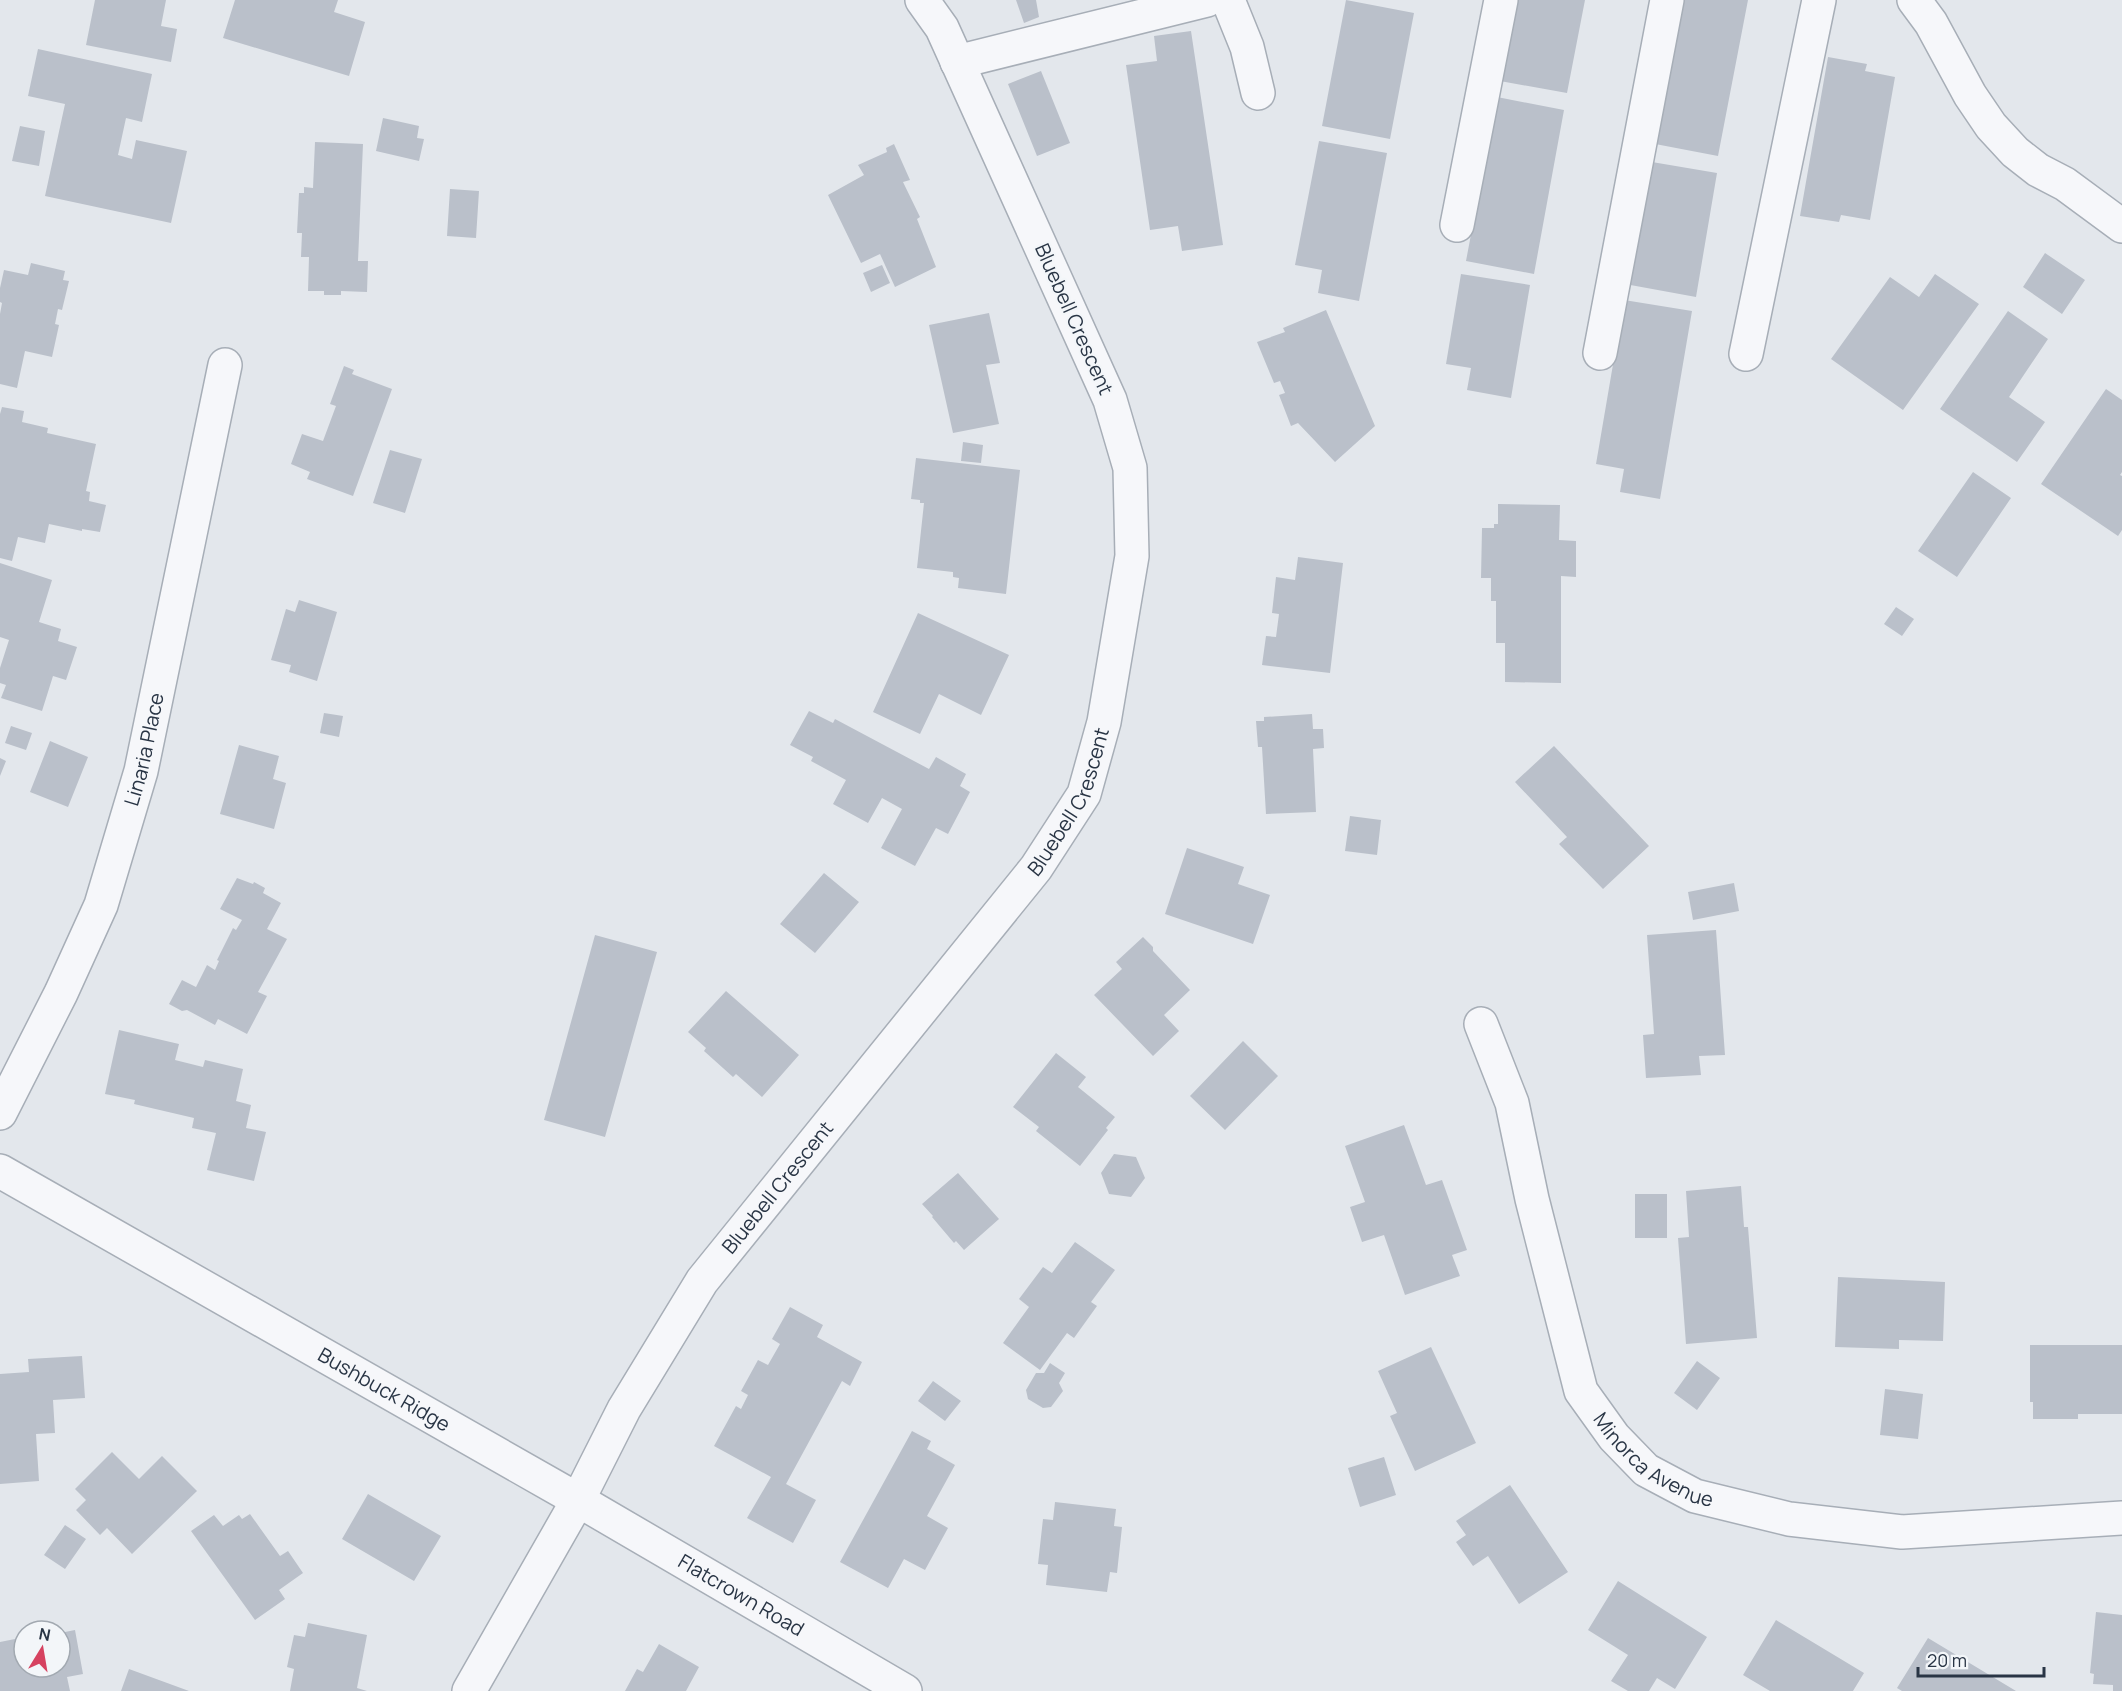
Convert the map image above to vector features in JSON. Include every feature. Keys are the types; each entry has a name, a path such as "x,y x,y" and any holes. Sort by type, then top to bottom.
{"street":[{"name":"Bluebell Crescent","path":"578,1500 624,1409 702,1281 1036,868 1084,794 1104,722 1132,556 1130,468 1110,400 942,28 922,0"},
{"path":"957,62 1207,0"},
{"path":"1228,0 1247,47 1258,93"},
{"path":"1457,225 1501,0"},
{"path":"1600,353 1667,0"},
{"path":"1746,354 1819,0"},
{"path":"1914,0 1931,23 1970,95 1991,126 2014,152 2038,170 2065,184 2122,226"},
{"name":"Linaria Place","path":"0,1113 61,993 104,894 141,771 225,365"},
{"name":"Minorca Avenue","path":"1480,1024 1512,1104 1532,1199 1581,1391 1614,1437 1646,1470 1695,1496 1789,1519 1902,1532 2122,1518"},
{"name":"Bushbuck Ridge","path":"0,1171 578,1500"},
{"path":"469,1691 578,1500"},
{"name":"Flatcrown Road","path":"578,1500 904,1691"}],"building":[{"path":"95,0 166,0 161,26 177,29 171,62 86,45"},
{"path":"235,0 338,0 334,12 365,22 349,76 223,38"},
{"path":"1016,0 1036,0 1039,17 1024,23"},
{"path":"1346,0 1414,13 1390,139 1322,126"},
{"path":"1515,0 1585,0 1567,93 1500,81"},
{"path":"1677,0 1748,0 1718,156 1650,143"},
{"path":"1191,31 1223,245 1182,251 1178,226 1150,230 1126,65 1157,61 1154,36"},
{"path":"38,49 152,74 142,122 126,118 118,155 132,159 136,140 187,151 171,223 45,196 65,104 28,96"},
{"path":"1828,57 1867,64 1865,71 1895,77 1870,220 1841,215 1839,222 1800,216"},
{"path":"1041,71 1070,143 1037,156 1008,84"},
{"path":"1497,97 1564,110 1534,274 1466,261"},
{"path":"383,118 419,126 417,138 424,139 419,161 376,151"},
{"path":"20,126 45,131 39,166 12,161"},
{"path":"1319,141 1387,153 1359,301 1318,293 1322,270 1295,265"},
{"path":"315,142 363,144 358,261 368,261 367,292 341,291 341,295 324,295 324,291 308,291 309,257 301,257 302,233 297,233 299,193 304,193 304,187 313,188"},
{"path":"894,144 910,180 903,182 920,217 917,219 936,267 895,287 880,254 861,263 828,195 864,175 858,165 887,152 886,148"},
{"path":"1646,161 1717,173 1696,297 1625,284"},
{"path":"450,189 479,191 476,238 447,236"},
{"path":"2045,253 2085,280 2062,314 2023,287"},
{"path":"31,263 65,271 63,280 69,281 62,310 58,309 55,324 59,325 52,357 25,351 17,388 0,384 2,303 0,302 0,288 4,270 28,275"},
{"path":"882,265 890,283 871,292 863,273"},
{"path":"1461,274 1530,285 1511,398 1467,390 1471,368 1446,364"},
{"path":"1935,274 1979,304 1903,410 1831,359 1890,277 1919,297"},
{"path":"1624,300 1692,311 1660,499 1620,492 1624,469 1596,464"},
{"path":"1326,310 1375,426 1335,462 1298,423 1291,426 1279,395 1285,393 1280,381 1274,383 1257,342 1285,332 1283,328"},
{"path":"2008,311 2048,339 2009,397 2045,422 2017,462 1940,409"},
{"path":"989,313 1000,363 986,365 999,424 953,433 929,325"},
{"path":"344,366 354,370 352,374 392,389 353,496 307,479 310,472 291,464 302,434 323,441 336,406 330,404"},
{"path":"2106,389 2122,400 2122,472 2120,475 2122,476 2122,530 2118,536 2041,484"},
{"path":"2,407 24,411 22,422 48,428 47,433 96,444 86,491 90,492 89,501 106,505 100,532 82,529 82,531 49,524 45,543 18,537 12,561 0,558 0,414"},
{"path":"963,442 983,445 981,463 961,461"},
{"path":"390,450 422,459 405,513 373,503"},
{"path":"916,458 1020,470 1006,594 958,588 959,578 953,577 953,572 917,568 924,503 911,499"},
{"path":"1973,472 2011,498 1957,577 1918,551"},
{"path":"1498,504 1560,505 1559,540 1576,541 1576,577 1561,576 1561,683 1505,682 1505,643 1496,643 1496,601 1491,601 1491,578 1481,578 1482,528 1494,528 1494,524 1498,524"},
{"path":"1298,557 1343,563 1330,673 1262,665 1266,636 1276,637 1279,614 1272,613 1276,577 1295,580"},
{"path":"0,563 52,580 39,622 61,629 58,641 77,647 66,680 53,676 42,711 1,698 6,685 0,683 0,668 9,640 0,637"},
{"path":"299,600 337,612 317,681 289,672 291,665 271,660 286,609 295,612"},
{"path":"1896,607 1914,619 1902,636 1884,624"},
{"path":"918,613 1009,655 981,715 939,694 920,734 873,712"},
{"path":"809,711 833,723 835,719 929,769 936,757 966,774 960,786 970,792 948,834 936,828 915,866 881,848 902,809 882,798 868,823 833,804 846,780 811,761 813,757 790,745"},
{"path":"324,713 343,716 339,737 320,733"},
{"path":"1312,714 1313,729 1323,729 1324,748 1313,749 1316,812 1266,814 1262,747 1258,747 1256,721 1264,721 1264,717"},
{"path":"11,726 32,733 26,750 5,743"},
{"path":"50,741 88,757 68,807 30,792"},
{"path":"239,745 279,756 273,779 286,783 274,829 220,814"},
{"path":"1554,746 1649,846 1603,889 1559,844 1567,837 1515,782"},
{"path":"0,758 6,761 0,776"},
{"path":"1350,816 1381,820 1377,855 1345,851"},
{"path":"1187,848 1244,867 1238,884 1270,895 1253,944 1165,914"},
{"path":"824,873 859,902 815,953 780,924"},
{"path":"237,878 253,884 254,882 265,888 263,893 281,903 267,929 287,939 258,992 267,996 247,1034 218,1019 215,1025 187,1010 182,1011 169,1004 182,980 196,987 207,965 215,970 219,961 217,960 233,928 236,930 242,920 220,909"},
{"path":"1734,883 1739,911 1693,920 1688,892"},
{"path":"1716,930 1725,1055 1699,1056 1701,1075 1646,1078 1643,1035 1654,1034 1647,935"},
{"path":"595,935 657,952 605,1137 544,1120"},
{"path":"1143,937 1153,947 1153,951 1190,990 1164,1015 1179,1031 1153,1056 1094,995 1122,969 1116,962"},
{"path":"726,991 799,1055 762,1097 736,1074 733,1077 704,1051 706,1048 688,1032"},
{"path":"119,1030 179,1044 175,1060 203,1067 205,1060 243,1069 236,1101 251,1105 246,1128 266,1132 254,1181 207,1170 216,1133 192,1128 194,1118 134,1104 135,1100 105,1094"},
{"path":"1243,1041 1278,1076 1225,1130 1190,1096"},
{"path":"1056,1053 1086,1077 1078,1087 1115,1117 1106,1128 1108,1130 1080,1166 1036,1131 1039,1127 1013,1107"},
{"path":"1404,1125 1426,1185 1442,1180 1467,1250 1452,1255 1460,1276 1405,1295 1384,1235 1362,1242 1350,1207 1365,1202 1345,1146"},
{"path":"1114,1154 1136,1157 1145,1178 1131,1197 1109,1194 1101,1173"},
{"path":"958,1173 999,1219 964,1250 956,1241 954,1243 922,1204"},
{"path":"1741,1186 1744,1227 1748,1227 1757,1338 1686,1344 1678,1238 1689,1237 1686,1191"},
{"path":"1635,1194 1667,1194 1667,1238 1635,1238"},
{"path":"1075,1242 1115,1270 1091,1302 1097,1306 1074,1338 1067,1333 1040,1370 1003,1343 1029,1307 1019,1299 1043,1267 1052,1273"},
{"path":"1838,1277 1945,1282 1943,1341 1899,1340 1899,1349 1835,1347"},
{"path":"790,1307 823,1325 817,1337 862,1362 850,1386 842,1381 786,1484 816,1500 793,1543 747,1518 771,1477 714,1446 736,1406 741,1409 748,1395 741,1391 758,1360 768,1365 780,1344 772,1339"},
{"path":"2030,1345 2122,1345 2122,1414 2078,1414 2078,1419 2033,1419 2033,1402 2030,1402"},
{"path":"1431,1347 1476,1443 1415,1471 1390,1416 1397,1413 1378,1371"},
{"path":"82,1356 85,1398 53,1400 55,1433 36,1434 39,1481 0,1484 0,1374 29,1372 28,1359"},
{"path":"1697,1361 1720,1378 1697,1410 1674,1393"},
{"path":"1050,1363 1065,1373 1059,1383 1063,1391 1051,1407 1043,1408 1028,1399 1026,1390 1036,1373 1044,1373"},
{"path":"933,1381 961,1401 945,1421 918,1401"},
{"path":"1885,1389 1923,1394 1918,1439 1880,1435"},
{"path":"912,1431 931,1441 927,1449 955,1465 927,1516 948,1528 925,1570 904,1559 888,1588 840,1562"},
{"path":"112,1452 139,1479 162,1456 197,1491 132,1554 107,1528 100,1535 76,1510 86,1500 75,1489"},
{"path":"1384,1457 1396,1495 1360,1507 1348,1468"},
{"path":"1510,1485 1568,1572 1519,1604 1488,1556 1473,1566 1456,1542 1466,1535 1456,1521"},
{"path":"368,1494 441,1536 414,1581 342,1539"},
{"path":"1055,1502 1116,1509 1114,1526 1122,1527 1117,1573 1110,1572 1107,1592 1046,1585 1048,1565 1038,1564 1043,1519 1053,1520"},
{"path":"250,1514 280,1556 288,1551 303,1573 279,1590 285,1599 255,1620 191,1531 214,1515 223,1526 239,1515 242,1519"},
{"path":"65,1525 86,1539 65,1569 44,1555"},
{"path":"1618,1581 1707,1637 1675,1689 1657,1678 1649,1691 1628,1691 1611,1681 1628,1655 1588,1630"},
{"path":"2096,1612 2122,1615 2122,1691 2113,1691 2113,1685 2093,1684 2094,1674 2090,1673"},
{"path":"1776,1620 1864,1673 1853,1691 1770,1691 1743,1675"},
{"path":"308,1623 367,1635 357,1688 367,1691 290,1691 294,1669 287,1667 294,1635 305,1637"},
{"path":"75,1630 83,1674 72,1676 72,1631"},
{"path":"1928,1638 2016,1691 1902,1691 1897,1688"},
{"path":"12,1640 12,1679 67,1679 70,1691 0,1691 0,1642"},
{"path":"659,1644 699,1667 686,1691 625,1691 637,1669 643,1672"},
{"path":"129,1669 189,1691 121,1691"}]}
